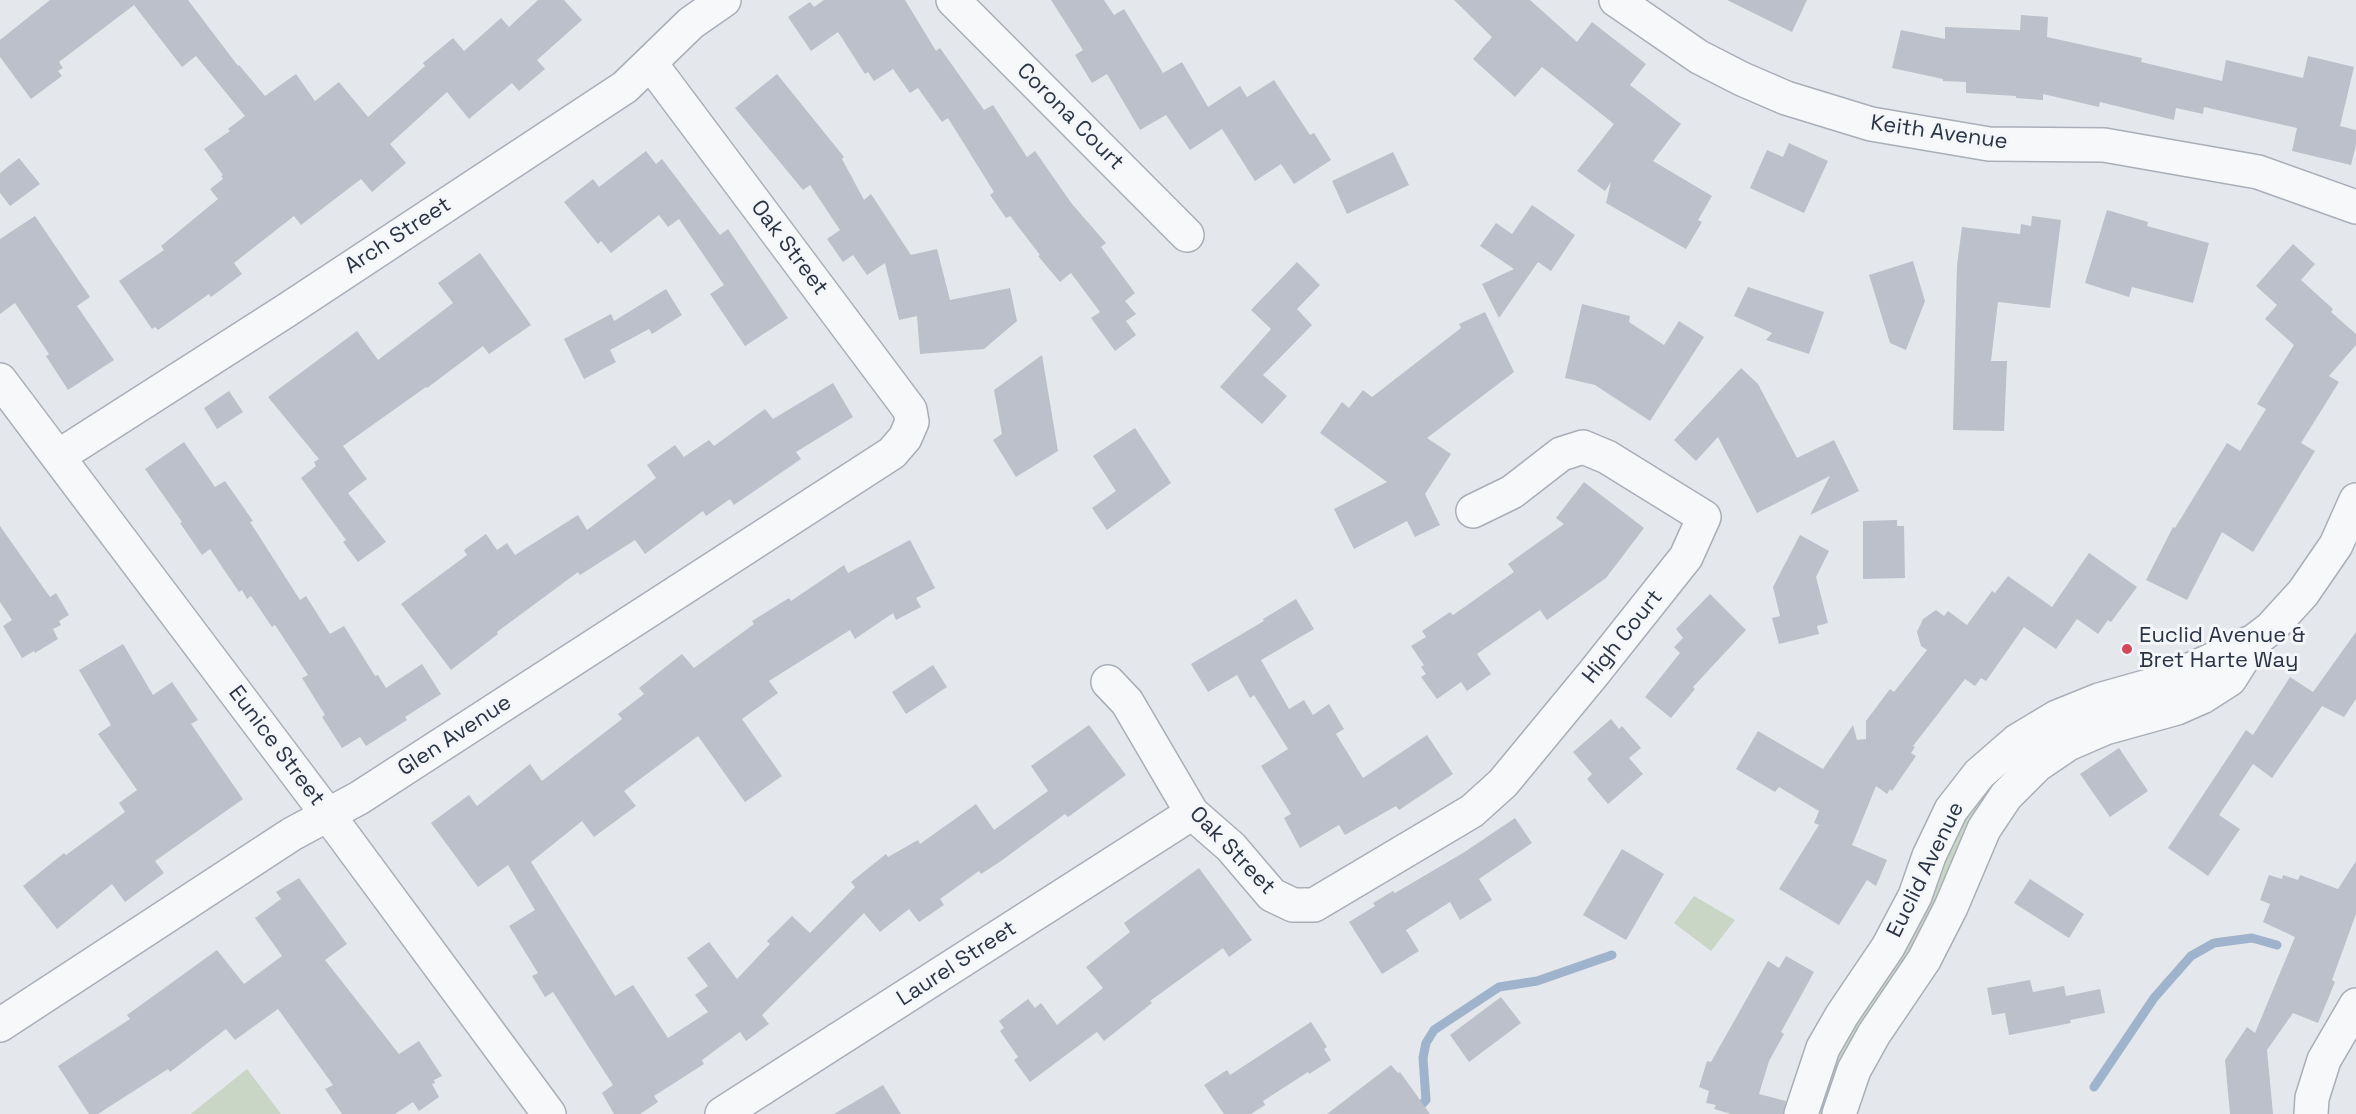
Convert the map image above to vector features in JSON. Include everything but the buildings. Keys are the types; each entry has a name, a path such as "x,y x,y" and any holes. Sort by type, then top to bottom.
{"street":[{"name":"Arch Street","path":"59,456 616,93 651,64 691,23 724,0"},
{"name":"Corona Court","path":"953,0 1187,235"},
{"name":"Keith Avenue","path":"1616,0 1699,57 1742,79 1786,98 1871,124 1989,144 2104,145 2258,172 2356,207"},
{"name":"Oak Street","path":"651,64 910,410 912,422 905,438"},
{"name":"Eunice Street","path":"0,380 327,814 549,1114"},
{"name":"Glen Avenue","path":"0,1025 292,834 359,798 892,453 905,438"},
{"name":"High Court","path":"1314,905 1472,811 1503,783 1686,557 1704,518 1607,457 1583,447 1561,454 1512,492 1473,511"},
{"name":"Euclid Avenue","path":"1801,1114 1823,1048 1842,1014 1888,947 1915,896 1929,856 1951,810 1979,774 2017,741 2057,717 2099,700 2163,682 2254,641 2271,628 2303,593 2336,545 2356,500"},
{"name":"Euclid Avenue","path":"1839,1114 1854,1070 1874,1034 1924,960 1951,907 1984,829 2006,796 2037,765 2068,744 2104,728 2177,708 2202,697 2229,679 2254,641"},
{"name":"Oak Street","path":"1108,682 1127,702 1192,813 1231,847 1272,895 1293,905 1314,905"},
{"name":"Laurel Street","path":"722,1114 1192,813"},
{"path":"2311,1114 2312,1098 2324,1060 2356,1005"}],"green space":[{"path":"2033,747 1943,896 1825,1114 1815,1114 1827,1075 1862,1012 1902,957 1927,907 1963,817 1979,792"},
{"path":"1694,896 1735,920 1711,951 1674,923"},
{"path":"247,1069 281,1114 191,1114 192,1113"}],"waterway":[{"path":"2094,1087 2154,998 2191,956 2214,943 2252,938 2277,945"},
{"path":"1413,1114 1426,1100 1423,1058 1426,1043 1434,1030 1499,987 1537,981 1612,955"}],"place":[{"name":"Euclid Avenue & Bret Harte Way","path":"2127,649"}]}
